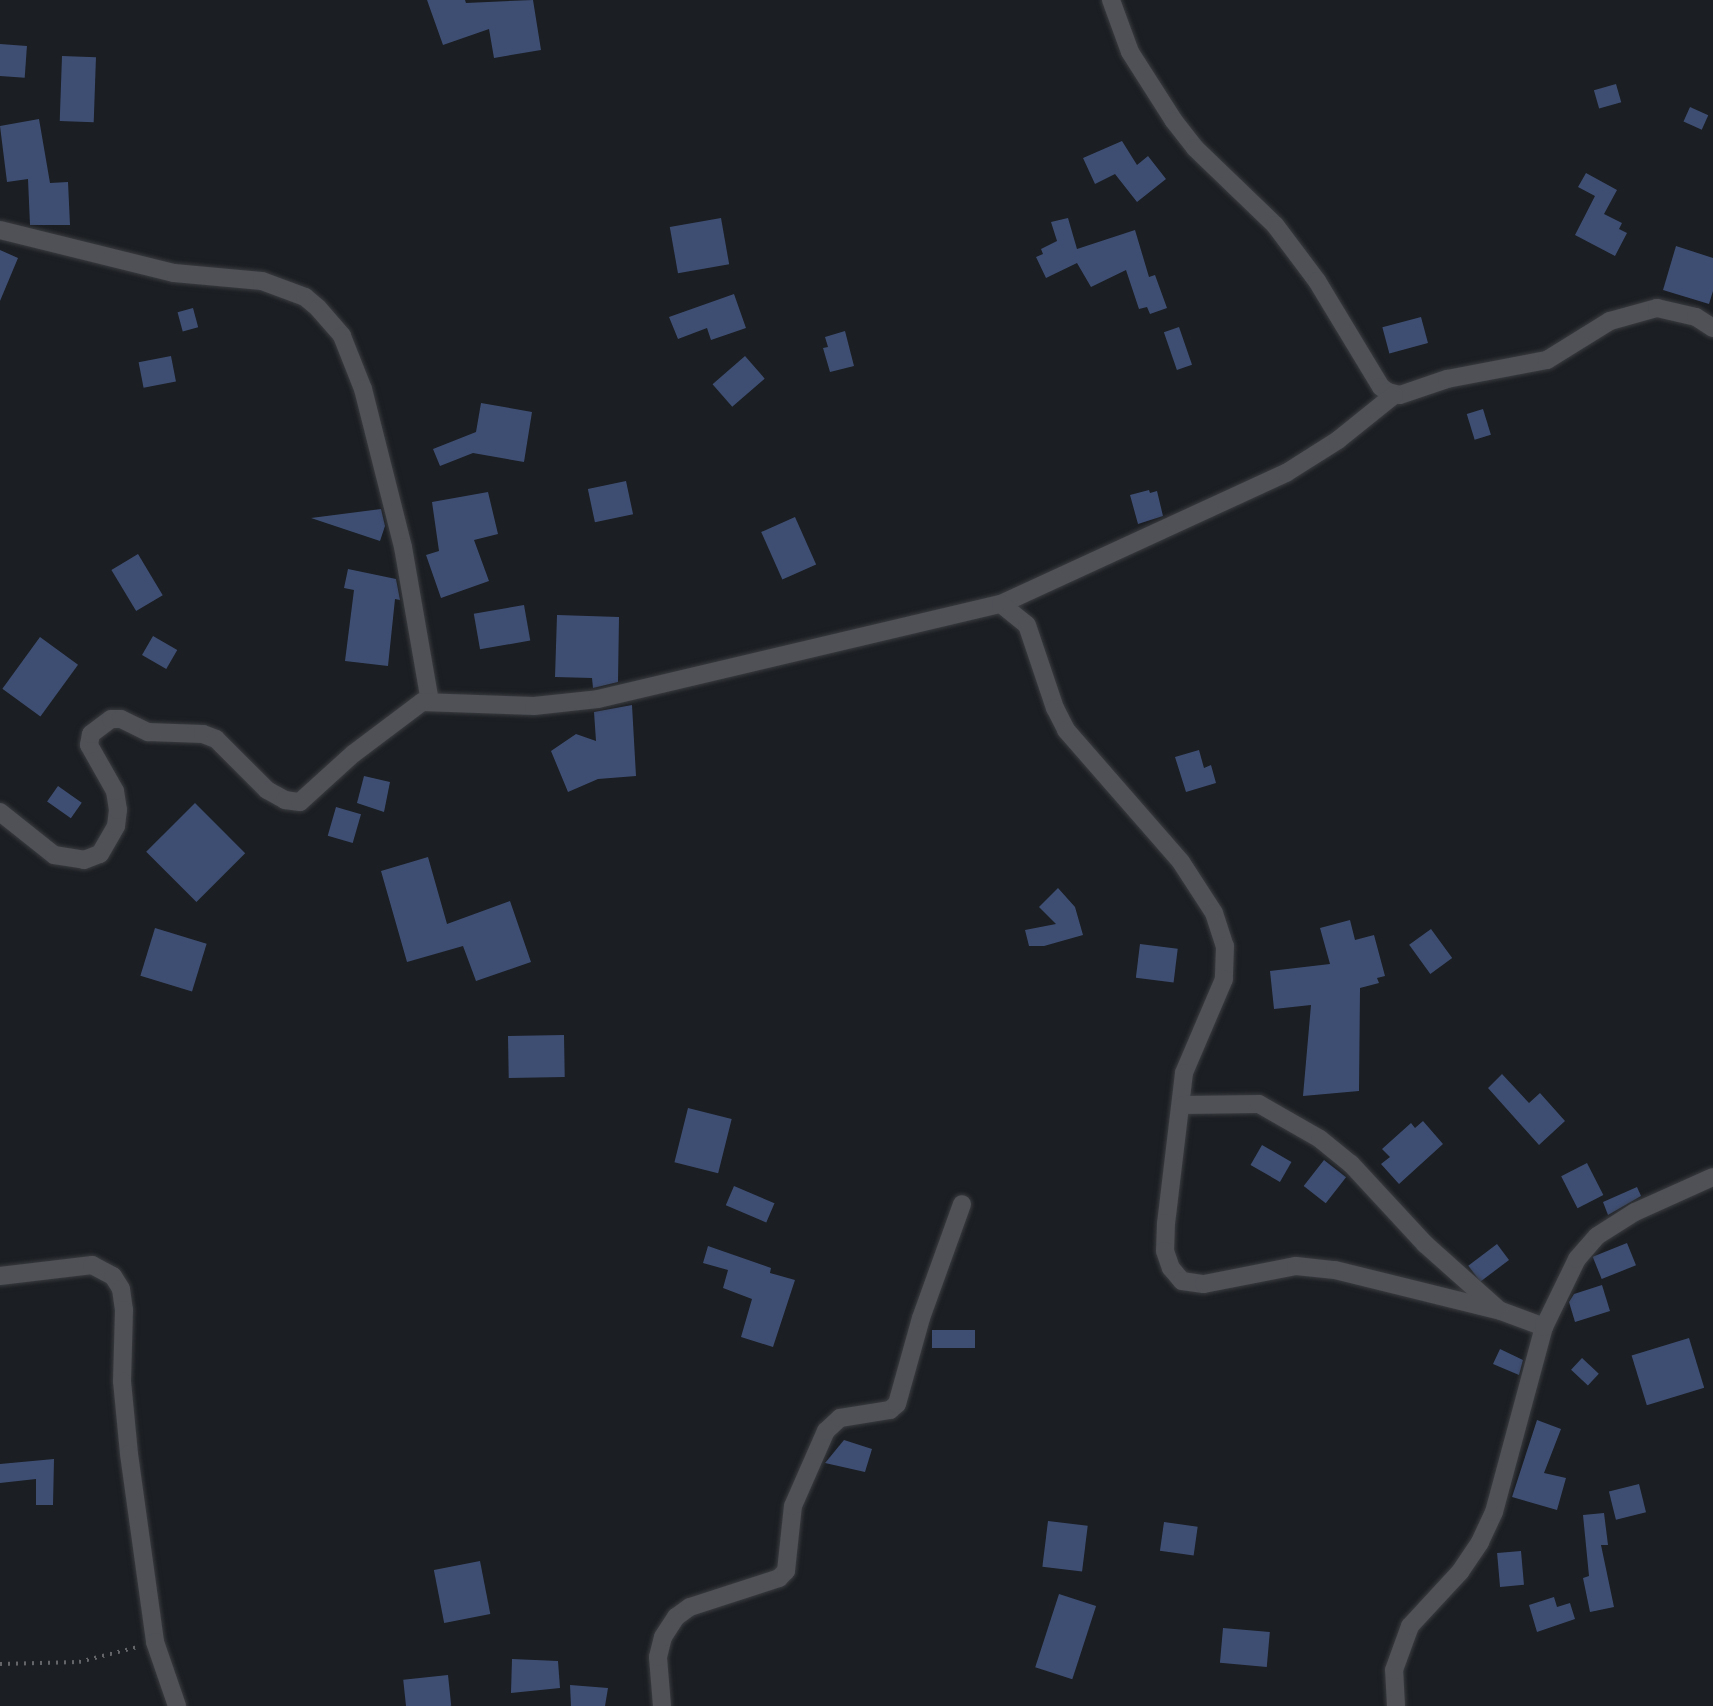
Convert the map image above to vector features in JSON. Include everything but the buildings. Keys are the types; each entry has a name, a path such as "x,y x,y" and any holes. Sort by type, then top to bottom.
{"street":[{"path":"1111,0 1130,52 1174,121 1195,148 1275,225 1317,281 1381,387 1394,395"},
{"path":"0,230 174,273 262,281 305,297 318,308 342,336 363,389 403,547 430,701"},
{"path":"0,812 54,855 84,860 100,854 116,826 115,791 89,745 91,734 102,722 121,719 148,732 203,734 216,739 267,790 285,800 300,802 380,732 422,702 534,706 598,699 1001,604 1286,473 1338,440 1394,395 1447,379 1547,360 1610,321 1657,308 1696,317 1713,328"},
{"path":"1001,604 1027,625 1055,708 1066,730 1181,862 1218,922 1225,946 1224,979 1184,1073 1183,1105 1169,1189 1165,1251 1171,1268 1182,1281 1204,1284 1296,1266 1313,1267 1501,1311 1544,1327"},
{"path":"1183,1105 1246,1102 1265,1106 1320,1139 1351,1164 1425,1244 1501,1311"},
{"path":"1396,1706 1394,1670 1410,1626 1460,1572 1480,1542 1494,1512 1544,1327 1577,1259 1597,1236 1635,1212 1713,1177"},
{"path":"662,1706 658,1657 663,1637 676,1617 690,1607 779,1578 786,1571 793,1506 826,1431 840,1418 890,1410 897,1404 921,1318 962,1204"},
{"path":"0,1276 92,1265 113,1276 121,1289 125,1323 122,1381 129,1454 155,1642 177,1706"}],"path":[{"path":"0,1664 79,1662 155,1642"}]}
